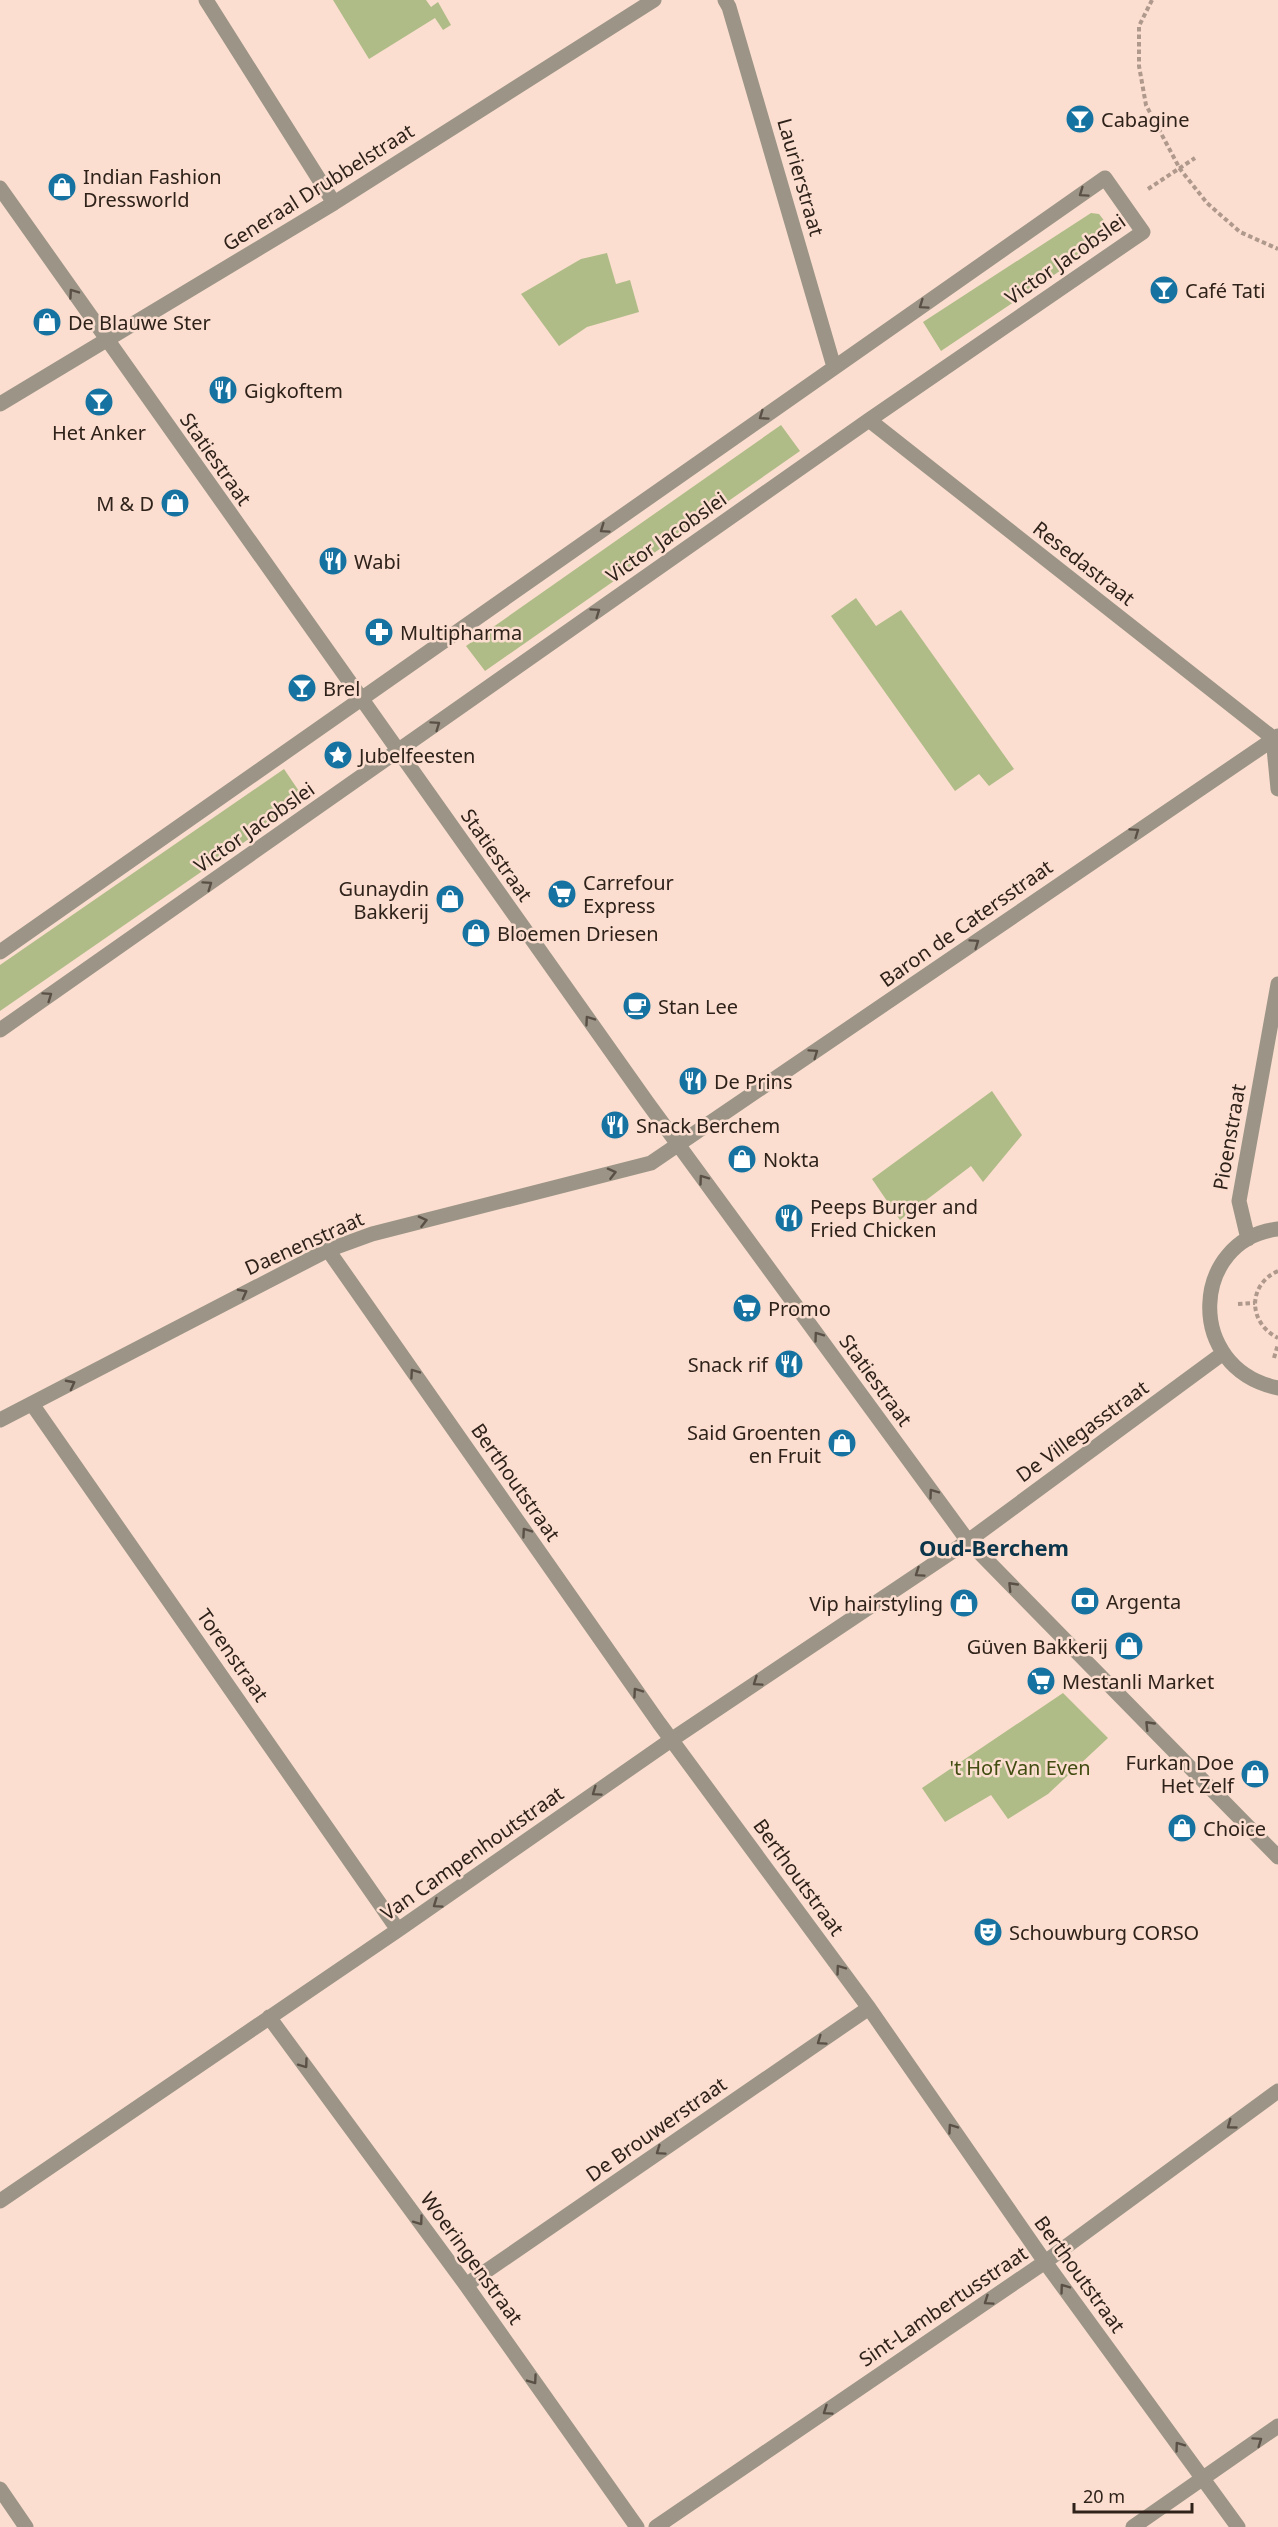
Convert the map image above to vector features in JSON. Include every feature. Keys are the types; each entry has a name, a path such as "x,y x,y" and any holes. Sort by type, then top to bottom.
{"street":[{"path":"206,0 334,203"},
{"name":"Generaal Drubbelstraat","path":"0,404 334,203 654,0"},
{"name":"Laurierstraat","path":"725,0 729,7 834,367"},
{"name":"Victor Jacobslei","path":"0,952 1105,178 1143,232 869,420 0,1030"},
{"name":"Statiestraat","path":"0,188 679,1146 968,1541 1278,1857"},
{"name":"Resedastraat","path":"869,420 1275,737"},
{"path":"1275,737 1278,789"},
{"name":"Baron de Catersstraat","path":"679,1146 1275,737"},
{"name":"Pioenstraat","path":"1248,1239 1239,1201 1278,984"},
{"name":"Daenenstraat","path":"0,1420 328,1250 372,1234 651,1163 679,1146"},
{"path":"1278,1228 1248,1239 1230,1253 1218,1271 1211,1291 1209,1313 1222,1354 1243,1374 1265,1386 1278,1389"},
{"name":"Berthoutstraat","path":"328,1250 671,1740 869,2008 1045,2262 1238,2527"},
{"name":"De Villegasstraat","path":"968,1541 1222,1354"},
{"name":"Torenstraat","path":"32,1404 398,1930"},
{"name":"Van Campenhoutstraat","path":"0,2201 398,1930 671,1740 968,1541"},
{"name":"De Brouwerstraat","path":"466,2285 869,2008"},
{"name":"Woeringenstraat","path":"269,2017 466,2285 637,2527"},
{"name":"Sint-Lambertusstraat","path":"656,2527 1045,2262 1278,2091"},
{"path":"1133,2527 1278,2427"},
{"path":"0,2489 26,2527"}],"path":[{"path":"1152,0 1139,26 1140,66 1146,105 1180,169 1207,203 1240,232 1278,249"},
{"path":"1123,204 1195,158"},
{"path":"1278,1270 1266,1278 1258,1288 1255,1300 1260,1323 1278,1338"}],"green space":[{"path":"333,0 426,0 431,7 438,2 451,25 443,30 435,18 369,59"},
{"path":"1091,213 1099,214 1109,227 1103,242 941,351 923,322"},
{"path":"607,253 616,284 630,280 639,312 587,327 559,346 521,294 581,259"},
{"path":"781,425 800,451 485,671 466,646"},
{"path":"856,598 876,626 901,610 1014,769 989,786 979,774 955,791 831,616"},
{"path":"284,769 305,800 0,1011 0,965"},
{"path":"992,1091 1022,1135 983,1182 971,1166 900,1220 872,1179"},
{"name":"'t Hof Van Even","path":"1063,1693 1108,1738 1048,1794 1008,1819 991,1795 945,1822 922,1788"}],"place":[{"name":"Cabagine","path":"1080,119"},
{"name":"Indian Fashion Dressworld","path":"62,187"},
{"name":"Café Tati","path":"1164,290"},
{"name":"De Blauwe Ster","path":"47,322"},
{"name":"Gigkoftem","path":"223,390"},
{"name":"Het Anker","path":"99,402"},
{"name":"M & D","path":"175,503"},
{"name":"Wabi","path":"333,561"},
{"name":"Multipharma","path":"379,632"},
{"name":"Brel","path":"302,688"},
{"name":"Jubelfeesten","path":"338,755"},
{"name":"Carrefour Express","path":"562,894"},
{"name":"Gunaydin Bakkerij","path":"450,899"},
{"name":"Bloemen Driesen","path":"476,933"},
{"name":"Stan Lee","path":"637,1006"},
{"name":"De Prins","path":"693,1081"},
{"name":"Snack Berchem","path":"615,1125"},
{"name":"Nokta","path":"742,1159"},
{"name":"Peeps Burger and Fried Chicken","path":"789,1218"},
{"name":"Promo","path":"747,1308"},
{"name":"Snack rif","path":"789,1364"},
{"name":"Said Groenten en Fruit","path":"842,1443"},
{"name":"Argenta","path":"1085,1601"},
{"name":"Vip hairstyling","path":"964,1603"},
{"name":"Güven Bakkerij","path":"1129,1646"},
{"name":"Mestanli Market","path":"1041,1681"},
{"name":"Furkan Doe Het Zelf","path":"1255,1774"},
{"name":"Choice","path":"1182,1828"},
{"name":"Schouwburg CORSO","path":"988,1932"}],"district":[{"name":"Oud-Berchem","path":"994,1547"}]}
